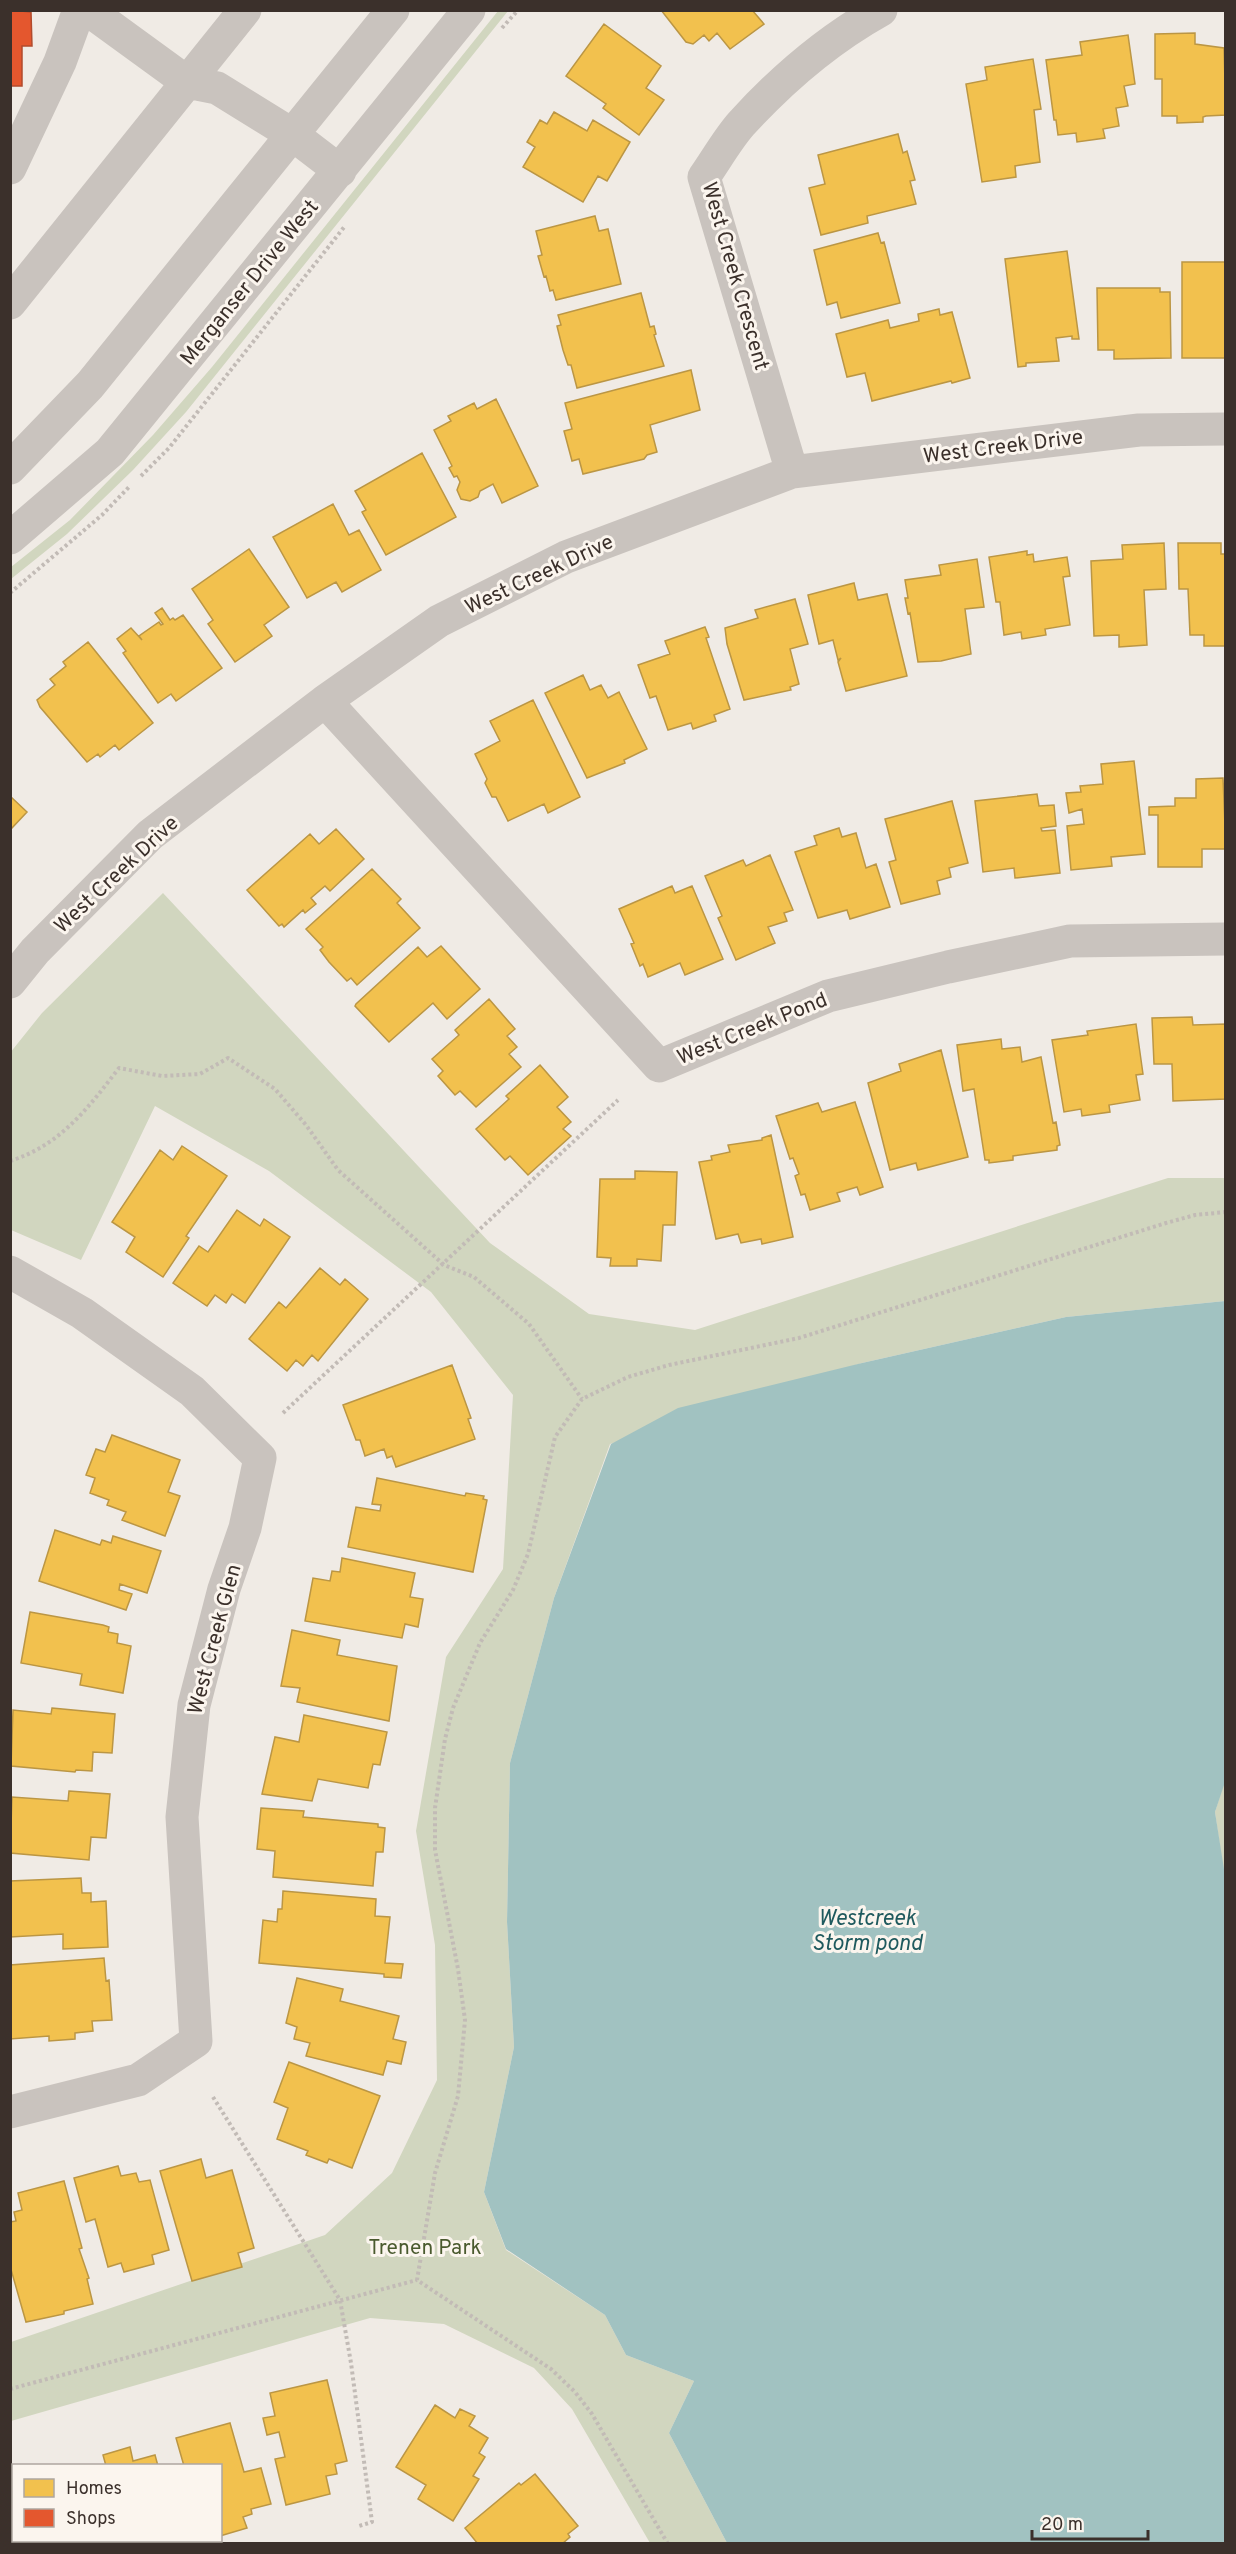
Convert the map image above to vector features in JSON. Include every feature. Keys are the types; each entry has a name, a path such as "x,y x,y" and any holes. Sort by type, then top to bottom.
{"street":[{"path":"10,168 60,62 80,10"},
{"path":"88,10 187,82 217,88 293,135 340,171"},
{"path":"10,303 245,10"},
{"path":"10,468 90,385 393,10"},
{"name":"Merganser Drive West","path":"10,538 110,452 469,10"},
{"name":"West Creek Crescent","path":"792,472 704,177 741,125 790,75 855,25 881,10"},
{"name":"West Creek Drive","path":"10,982 35,951 150,836 325,702 439,621 566,556 792,472 1138,430 1226,429"},
{"name":"West Creek Pond","path":"325,702 659,1066 828,996 948,967 1070,941 1226,939"},
{"name":"West Creek Glen","path":"10,1272 82,1314 192,1391 260,1458 245,1528 224,1589 194,1705 182,1817 196,2041 138,2080 10,2112"}],"path":[{"path":"10,1161 33,1154 76,1123 119,1068 162,1076 200,1074 228,1058 275,1089 306,1125 338,1170 444,1264 474,1277 529,1324 582,1399"},
{"path":"283,1413 618,1100"},
{"path":"417,2280 435,2174 458,2096 465,2019 458,1969 435,1850 435,1808 445,1739 453,1708 480,1643 513,1590 528,1554 555,1437 582,1399 628,1377 669,1365 799,1338 1166,1223 1195,1215 1226,1212"},
{"path":"213,2097 340,2300 351,2363 372,2522 359,2526"},
{"path":"10,2389 417,2280 551,2369 575,2392 592,2414 668,2544"}],"green space":[{"path":"498,11 508,11 186,412 133,470 67,534 11,579 11,567 70,520 153,435 212,367"},
{"name":"Trenen Park","path":"163,893 490,1243 589,1314 695,1330 1168,1178 1225,1178 1225,1301 1066,1317 862,1363 610,1444 554,1598 510,1763 507,1922 514,2047 484,2192 506,2250 605,2315 626,2355 694,2381 669,2433 727,2543 650,2543 572,2409 534,2368 444,2324 370,2318 11,2421 11,2342 325,2235 392,2173 437,2080 435,1945 416,1831 446,1657 503,1569 513,1395 431,1292 269,1171 155,1106 81,1260 11,1230 10,1053 42,1013"},
{"path":"1225,1779 1225,1882 1215,1812"}],"water":[{"name":"Westcreek Storm pond","path":"1225,1301 1226,1779 1215,1812 1226,1882 1225,2543 727,2543 669,2433 694,2381 626,2355 605,2315 506,2249 484,2192 514,2047 507,1922 510,1763 554,1598 611,1444 678,1408 862,1363 1066,1317"}],"building: Homes":[{"path":"661,10 752,10 764,24 730,49 717,33 709,41 704,35 693,44 686,42"},
{"path":"604,24 661,66 646,88 664,100 639,135 603,108 606,104 566,76"},
{"path":"1195,33 1195,44 1224,48 1226,115 1206,116 1203,117 1203,122 1177,123 1177,116 1162,116 1162,79 1155,79 1155,34"},
{"path":"1128,35 1135,84 1124,86 1128,106 1116,108 1119,126 1103,129 1105,138 1077,142 1076,133 1058,135 1046,60 1082,55 1080,42"},
{"path":"1033,59 1041,109 1034,110 1040,162 1015,166 1016,177 982,182 966,84 987,80 985,67"},
{"path":"554,112 587,131 593,120 630,142 607,181 598,176 583,202 523,167 535,147 527,142 540,120 547,124"},
{"path":"898,134 903,153 907,151 915,180 910,181 916,204 867,216 868,223 821,235 809,188 825,184 818,155"},
{"path":"595,216 599,231 608,229 621,284 556,300 553,290 550,291 546,276 544,277 538,256 542,255 536,231"},
{"path":"878,233 881,243 884,242 900,303 841,318 837,302 827,305 814,250"},
{"path":"1067,251 1079,339 1072,339 1072,336 1056,338 1059,361 1026,363 1026,366 1018,367 1005,259"},
{"path":"1182,262 1226,262 1225,358 1182,358"},
{"path":"1097,288 1160,288 1160,292 1170,292 1171,358 1114,359 1114,350 1098,350"},
{"path":"641,293 650,327 654,326 656,334 654,335 664,366 577,388 571,365 568,365 563,350 557,326 561,325 558,315"},
{"path":"939,309 940,315 952,312 970,378 872,401 865,373 847,377 836,334 888,320 890,328 919,321 918,314"},
{"path":"691,370 700,410 650,425 657,452 647,455 644,459 583,474 579,459 572,461 564,431 572,429 565,403"},
{"path":"496,399 538,486 502,503 493,484 480,491 478,497 470,501 461,499 457,490 460,482 449,468 452,466 434,430 451,421 448,416 474,403 477,409"},
{"path":"422,453 456,517 386,555 362,512 366,510 355,491"},
{"path":"333,504 349,535 359,530 381,570 342,592 336,582 307,598 273,537"},
{"path":"1164,543 1166,589 1144,590 1147,645 1119,647 1119,635 1094,636 1091,561 1123,559 1122,545"},
{"path":"1178,543 1221,543 1221,554 1226,554 1226,646 1204,646 1204,635 1190,635 1188,589 1179,589"},
{"path":"249,549 289,607 264,625 272,636 235,662 208,624 213,620 192,589"},
{"path":"1027,551 1027,555 1033,554 1034,562 1067,557 1070,576 1063,577 1070,625 1045,629 1046,635 1022,639 1021,632 1004,635 1000,602 996,602 989,557"},
{"path":"977,559 984,607 965,609 971,654 941,661 918,662 910,613 908,614 905,598 908,598 905,580 941,575 939,565"},
{"path":"854,583 858,600 887,594 907,676 846,691 838,662 841,658 838,660 833,640 819,644 808,595"},
{"path":"795,599 808,644 790,649 799,684 790,687 791,690 744,700 727,644 725,628 758,618 755,610"},
{"path":"162,608 170,620 183,615 222,668 176,701 171,694 158,703 123,653 126,651 117,639 131,628 142,640 139,636 159,622 163,624 155,613"},
{"path":"705,627 709,637 706,638 730,709 714,715 716,721 693,729 691,723 668,730 656,696 650,698 638,665 670,654 665,641"},
{"path":"88,642 153,723 119,750 115,745 100,757 98,754 87,762 40,707 37,700 55,685 50,679 66,666 63,662"},
{"path":"583,675 590,690 601,685 608,698 619,692 647,749 624,760 625,763 587,778 545,693"},
{"path":"533,700 580,797 548,813 544,804 508,821 496,797 492,797 485,783 487,779 475,754 500,741 490,721"},
{"path":"1134,761 1145,854 1111,857 1112,866 1071,870 1067,826 1084,824 1082,809 1069,813 1066,793 1081,792 1080,786 1103,784 1101,764"},
{"path":"1223,778 1226,849 1202,849 1202,867 1158,867 1158,815 1149,815 1149,807 1175,806 1175,798 1196,798 1196,779"},
{"path":"1037,794 1039,806 1054,805 1056,826 1041,828 1042,831 1055,830 1060,873 1015,878 1014,868 983,872 975,801"},
{"path":"10,796 27,812 10,830"},
{"path":"952,801 968,863 949,868 951,877 937,881 940,894 901,904 889,862 896,860 885,819"},
{"path":"839,828 842,837 856,833 866,868 876,864 890,907 850,919 847,910 818,918 795,852 817,845 814,836"},
{"path":"336,829 364,859 330,891 325,886 311,898 316,904 305,913 303,910 284,927 282,924 279,926 247,890 310,834 319,844"},
{"path":"770,855 793,910 784,913 787,921 768,927 775,943 736,960 718,918 722,916 705,876 743,860 746,866"},
{"path":"372,869 401,899 397,903 420,928 357,985 351,978 347,981 329,962 320,950 323,947 306,929"},
{"path":"672,886 675,893 692,886 723,959 685,975 680,963 648,977 643,964 640,966 631,944 634,943 619,909"},
{"path":"441,946 480,989 447,1019 433,1003 389,1042 355,1006 356,1004 418,947 427,957"},
{"path":"489,999 515,1029 507,1036 517,1047 509,1054 521,1067 476,1107 460,1091 455,1095 438,1076 443,1071 432,1059 459,1035 455,1030"},
{"path":"1192,1017 1193,1025 1226,1024 1226,1099 1173,1101 1172,1064 1154,1064 1152,1018"},
{"path":"1136,1024 1143,1074 1136,1075 1140,1100 1109,1105 1110,1112 1082,1116 1081,1109 1064,1112 1052,1040 1088,1035 1087,1031"},
{"path":"1001,1039 1002,1049 1020,1047 1022,1062 1041,1057 1053,1123 1056,1122 1060,1145 1057,1146 1057,1150 1013,1156 1013,1160 989,1163 989,1160 985,1160 974,1089 963,1091 957,1045"},
{"path":"941,1050 968,1157 918,1170 916,1163 890,1170 868,1083 901,1071 899,1064"},
{"path":"540,1065 568,1097 557,1107 571,1122 563,1129 571,1136 528,1175 510,1156 505,1160 476,1129 509,1099 506,1096"},
{"path":"855,1102 883,1187 860,1195 857,1187 837,1193 840,1201 810,1210 805,1194 801,1195 795,1176 799,1174 793,1158 790,1159 776,1116 818,1103 822,1112"},
{"path":"771,1135 793,1237 762,1244 761,1239 741,1243 738,1234 716,1239 699,1162 712,1160 711,1156 730,1152 728,1145 762,1140"},
{"path":"182,1146 227,1176 186,1236 189,1238 163,1277 126,1252 135,1237 112,1222 160,1150 173,1160"},
{"path":"635,1171 677,1172 675,1225 663,1225 661,1261 637,1259 637,1266 610,1266 611,1258 597,1257 600,1179 635,1179"},
{"path":"237,1210 260,1226 264,1219 290,1237 245,1303 232,1294 226,1303 215,1295 207,1306 173,1283 199,1246 208,1252"},
{"path":"320,1268 340,1285 345,1279 368,1299 318,1361 312,1355 303,1366 296,1360 287,1371 249,1339 279,1302 286,1308"},
{"path":"452,1365 471,1418 468,1419 475,1439 396,1467 392,1456 387,1458 384,1449 365,1456 360,1440 356,1440 343,1405"},
{"path":"112,1435 180,1460 168,1492 180,1496 165,1536 122,1520 126,1512 107,1505 109,1500 90,1493 95,1478 86,1475 96,1449 105,1452"},
{"path":"377,1478 465,1496 466,1493 484,1496 483,1499 487,1500 473,1572 348,1547 356,1507 380,1511 381,1505 372,1504"},
{"path":"55,1530 100,1545 102,1540 111,1543 113,1536 161,1551 147,1593 120,1584 119,1590 132,1594 126,1610 39,1581"},
{"path":"342,1558 415,1573 410,1597 423,1599 418,1627 405,1624 402,1638 305,1621 313,1578 330,1581 332,1571 340,1572"},
{"path":"30,1612 103,1625 109,1627 108,1632 118,1634 117,1643 131,1646 123,1693 80,1685 82,1674 21,1663"},
{"path":"292,1630 340,1640 337,1655 397,1666 389,1721 297,1702 300,1688 281,1686"},
{"path":"52,1708 115,1714 112,1753 93,1752 92,1771 76,1770 75,1772 11,1766 13,1710 51,1714"},
{"path":"304,1715 387,1732 380,1765 373,1764 368,1788 318,1779 312,1801 262,1794 275,1737 299,1742"},
{"path":"69,1791 110,1794 106,1838 91,1837 89,1860 10,1853 12,1797 68,1801"},
{"path":"261,1808 304,1811 303,1817 378,1824 378,1827 385,1828 383,1852 376,1852 373,1886 273,1877 275,1851 257,1849"},
{"path":"81,1878 82,1893 91,1893 91,1902 106,1901 108,1947 63,1949 63,1934 10,1937 10,1881"},
{"path":"283,1891 376,1899 375,1916 390,1917 385,1963 403,1964 401,1978 384,1977 384,1974 259,1963 263,1920 277,1922 278,1909 282,1909"},
{"path":"104,1958 106,1981 109,1980 112,2020 92,2021 93,2031 75,2033 75,2039 49,2041 49,2036 10,2039 10,1965"},
{"path":"297,1978 343,1989 340,2001 399,2016 393,2039 406,2042 401,2064 387,2061 383,2075 306,2056 310,2043 294,2039 297,2027 286,2023"},
{"path":"289,2062 380,2096 352,2168 329,2159 327,2163 306,2155 308,2151 277,2139 288,2108 274,2102"},
{"path":"201,2159 206,2178 232,2170 254,2248 238,2253 242,2267 192,2281 160,2171"},
{"path":"118,2166 121,2176 136,2173 139,2182 150,2180 169,2250 152,2255 154,2264 124,2272 121,2263 108,2267 95,2219 86,2222 74,2178"},
{"path":"64,2181 82,2248 79,2249 89,2278 87,2279 93,2304 64,2311 64,2314 26,2322 10,2266 10,2222 16,2221 14,2212 22,2210 18,2193"},
{"path":"327,2380 347,2461 335,2464 337,2474 326,2476 330,2494 286,2505 275,2459 285,2457 279,2432 267,2435 263,2418 275,2416 270,2393"},
{"path":"435,2405 455,2418 460,2409 475,2416 469,2426 488,2438 479,2453 485,2457 473,2476 479,2479 453,2521 418,2499 426,2485 396,2467"},
{"path":"230,2423 244,2472 261,2468 271,2504 251,2509 252,2514 243,2517 247,2528 222,2535 222,2464 183,2464 176,2438"},
{"path":"130,2447 133,2461 155,2455 157,2464 105,2464 103,2455"},
{"path":"535,2474 578,2526 568,2534 570,2537 562,2544 478,2544 465,2528 519,2483 521,2485"},
{"path":"113,2542 194,2542 194,2543 113,2544"}],"building: Shops":[{"path":"10,10 31,12 32,46 22,46 22,86 10,86"}]}
